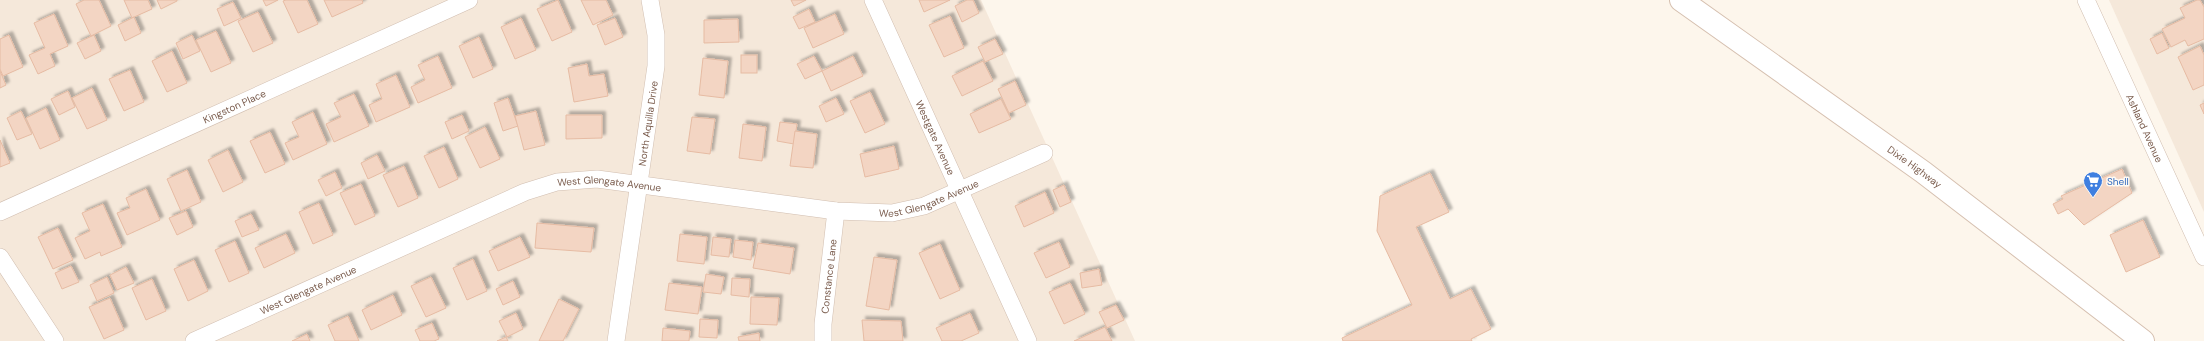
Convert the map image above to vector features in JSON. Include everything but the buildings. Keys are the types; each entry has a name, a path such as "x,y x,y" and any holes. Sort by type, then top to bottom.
{"main road":[{"name":"Dixie Highway","path":"1681,0 1923,172 2142,341"}],"street":[{"name":"Kingston Place","path":"0,212 469,0"},
{"name":"North Aquilla Drive","path":"616,341 640,186 657,50 654,17 650,0"},
{"name":"Westgate Avenue","path":"873,0 1028,341"},
{"name":"Ashland Avenue","path":"2086,0 2204,257"},
{"name":"West Glengate Avenue","path":"194,341 525,192 557,182 597,179 836,212 892,213 924,206 1044,153"},
{"name":"Constance Lane","path":"823,341 823,324 836,212"},
{"path":"0,257 55,341"}],"shaded area":[{"path":"0,0 981,0 1135,341 0,341"},
{"path":"2109,0 2204,0 2204,212"}],"place":[{"name":"Shell","path":"2093,198"}]}
